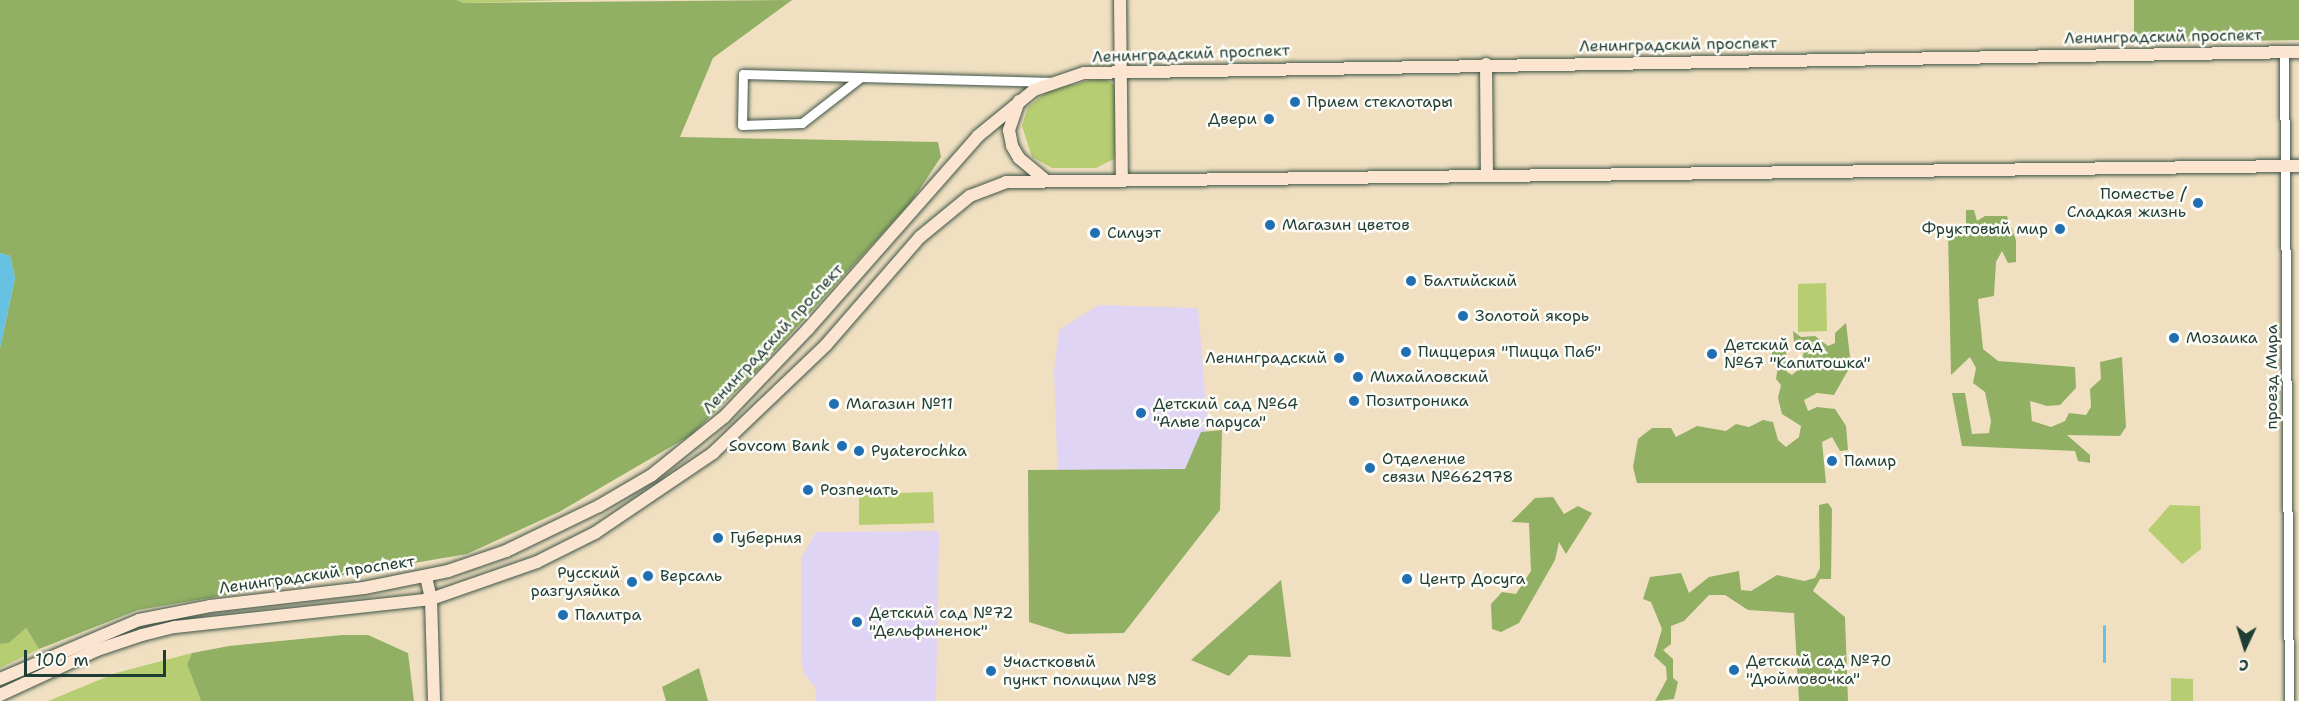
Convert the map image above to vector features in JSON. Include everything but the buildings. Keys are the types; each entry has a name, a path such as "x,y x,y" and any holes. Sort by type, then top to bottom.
{"main road":[{"path":"1120,0 1122,179"},
{"name":"Ленинградский проспект","path":"0,679 139,620 210,606 364,588 426,577 506,551 558,528 641,483 705,435 808,329 978,136 1019,100 1054,82 1084,73 1120,70 2299,52"},
{"path":"1486,64 1487,176"},
{"path":"1019,100 1009,130 1012,146 1019,158 1045,180"},
{"name":"Ленинградский проспект","path":"0,695 97,650 175,627 431,598 537,562 595,533 649,499 713,453 826,345 920,237 970,196 1006,182 2299,166"},
{"path":"426,577 431,598 434,701"}],"street":[{"name":"проезд Мира","path":"2284,52 2289,701"},
{"path":"861,77 802,123 742,125 743,74 861,77 1054,82"}],"shaded area":[{"path":"1099,305 1198,308 1207,418 1194,519 1058,485 1054,371 1059,330"},
{"path":"939,531 936,701 815,701 816,688 804,674 801,658 801,558 816,532"}],"green space":[{"path":"0,0 456,0 464,3 792,0 713,58 680,137 938,142 941,157 911,202 754,374 691,435 559,512 467,554 138,610 39,649 26,628 9,643 0,644 0,348 15,278 10,256 0,253"},
{"path":"456,0 573,0 464,3"},
{"path":"2134,0 2299,0 2299,40 2134,42"},
{"path":"1103,77 1115,86 1117,150 1114,159 1096,168 1052,168 1032,157 1022,126 1028,107 1048,91"},
{"path":"1966,210 1974,210 1977,221 1985,216 2007,216 2016,240 2016,262 2008,263 2002,251 1996,262 1994,296 1978,299 1983,349 1998,361 2075,367 2076,388 2060,405 2047,406 2030,401 2032,421 2051,427 2065,421 2069,413 2086,415 2091,407 2090,389 2101,379 2100,362 2122,357 2126,427 2120,436 2067,435 2090,455 2090,463 2078,461 2075,451 1962,446 1952,393 1965,393 1972,434 1989,433 1991,421 1985,392 1973,383 1976,368 1970,357 1951,375 1948,231 1966,225"},
{"path":"1826,283 1827,331 1798,332 1798,284"},
{"path":"1846,323 1851,365 1834,395 1817,393 1804,400 1808,411 1817,407 1835,409 1846,426 1848,450 1840,451 1832,437 1822,442 1826,483 1637,483 1633,467 1638,439 1652,428 1671,428 1676,437 1697,426 1726,431 1736,424 1749,427 1763,420 1773,422 1778,440 1786,447 1799,437 1801,426 1782,414 1778,398 1781,385 1776,379 1778,366 1772,364 1772,344 1780,343 1786,349 1787,372 1792,375 1799,369 1804,352 1794,341 1793,331 1801,337 1815,336 1828,346 1835,343 1835,333"},
{"path":"1222,430 1220,510 1124,633 1067,634 1029,622 1028,470 1185,469 1201,432"},
{"path":"933,492 934,523 859,525 859,494"},
{"path":"1553,497 1564,514 1578,506 1592,513 1566,554 1559,542 1555,560 1519,623 1501,632 1492,629 1491,604 1502,592 1516,594 1531,571 1529,523 1511,522 1535,498"},
{"path":"1828,503 1832,509 1831,579 1820,579 1813,591 1845,617 1848,701 1799,701 1794,613 1748,610 1725,595 1709,595 1684,621 1671,626 1671,644 1663,650 1673,659 1673,678 1678,682 1674,699 1655,701 1667,679 1666,667 1654,656 1662,629 1651,602 1643,599 1650,577 1681,573 1689,593 1709,577 1739,571 1741,590 1751,591 1777,575 1804,581 1815,578 1820,568 1819,505"},
{"path":"2170,505 2200,506 2201,549 2182,564 2148,530"},
{"path":"1281,580 1291,657 1249,655 1229,676 1191,660"},
{"path":"26,628 39,649 0,668 0,644 9,643"},
{"path":"342,635 368,635 408,653 414,701 201,701 187,664 192,653 229,646"},
{"path":"192,653 187,664 201,701 48,701 116,673"},
{"path":"699,668 708,701 666,701 662,687"},
{"path":"2171,678 2193,679 2193,701 2171,701"}],"water":[{"path":"0,253 10,256 15,278 0,348"}],"waterway":[{"path":"2104,626 2104,661"}],"place":[{"name":"Прием стеклотары","path":"1295,102"},
{"name":"Двери","path":"1269,119"},
{"name":"Поместье / Сладкая жизнь","path":"2198,203"},
{"name":"Магазин цветов","path":"1270,225"},
{"name":"Фруктовый мир","path":"2060,229"},
{"name":"Силуэт","path":"1095,233"},
{"name":"Балтийский","path":"1411,281"},
{"name":"Золотой якорь","path":"1463,316"},
{"name":"Мозаика","path":"2174,338"},
{"name":"Пиццерия \"Пицца Паб\"","path":"1406,352"},
{"name":"Детский сад №67 \"Капитошка\"","path":"1712,354"},
{"name":"Ленинградский","path":"1339,358"},
{"name":"Михайловский","path":"1358,377"},
{"name":"Позитроника","path":"1354,401"},
{"name":"Магазин №11","path":"834,404"},
{"name":"Детский сад №64 \"Алые паруса\"","path":"1141,413"},
{"name":"Sovcom Bank","path":"842,446"},
{"name":"Pyaterochka","path":"859,451"},
{"name":"Памир","path":"1832,461"},
{"name":"Отделение связи №662978","path":"1370,468"},
{"name":"Розпечать","path":"808,490"},
{"name":"Губерния","path":"718,538"},
{"name":"Версаль","path":"648,576"},
{"name":"Центр Досуга","path":"1407,579"},
{"name":"Русский разгуляйка","path":"632,582"},
{"name":"Палитра","path":"563,615"},
{"name":"Детский сад №72 \"Дельфиненок\"","path":"857,622"},
{"name":"Детский сад №70 \"Дюймовочка\"","path":"1734,670"},
{"name":"Участковый пункт полиции №8","path":"991,671"}]}
